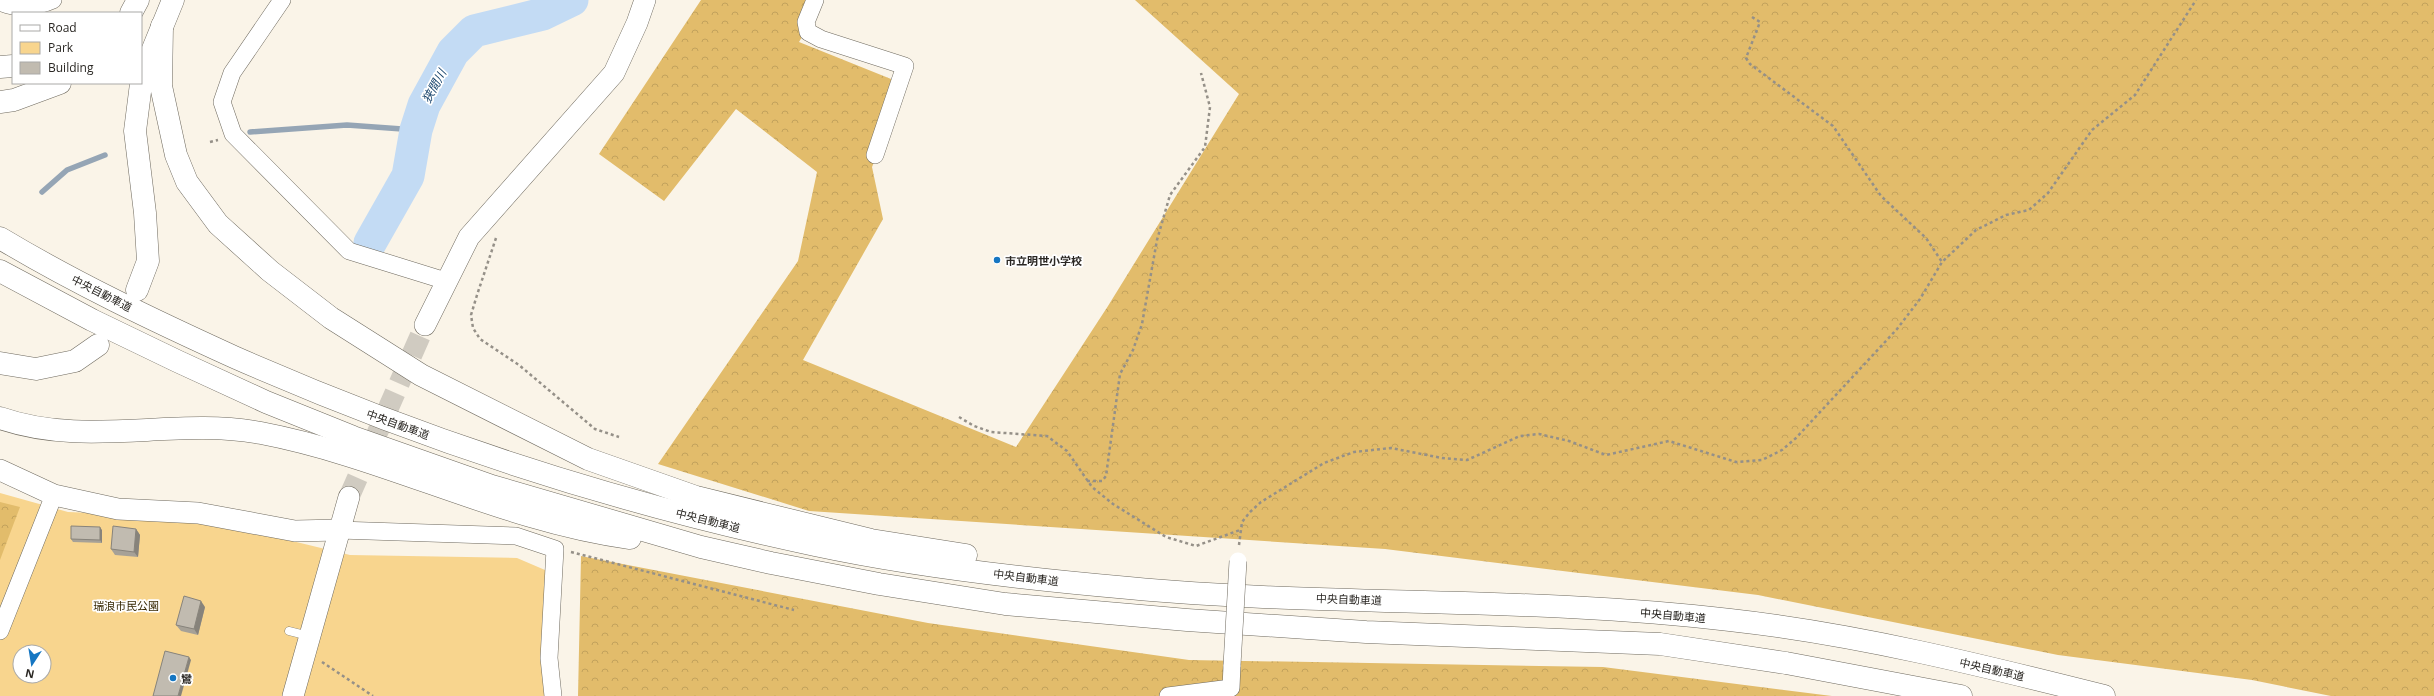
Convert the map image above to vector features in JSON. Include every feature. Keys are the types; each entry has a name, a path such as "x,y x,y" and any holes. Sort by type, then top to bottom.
{"highway":[{"path":"132,12 138,0"},
{"path":"142,76 173,0"},
{"path":"162,26 161,86 176,155 187,182 218,224 270,271 331,318 421,375 588,459 696,497 871,540 1022,564 1039,579"},
{"path":"0,67 12,66"},
{"path":"0,102 14,100 57,84"},
{"path":"137,290 148,261 135,131 141,84"},
{"name":"中央自動車道","path":"0,238 103,294 189,337 359,409 470,450 676,512 819,546 929,565 1133,589 1285,597 1604,609 1732,620 1895,646 2104,696"},
{"path":"0,270 92,320 177,361 266,402 353,437 492,486 701,547"},
{"path":"0,362 36,369 75,361 98,345"},
{"path":"0,418 19,425 77,433 210,428 261,433 341,452 404,476 534,517 597,533 701,547 871,582 1005,604 1186,620 1335,630 1660,644 1786,663 1961,696"}],"street":[{"path":"0,2 19,6 34,6 53,0"},
{"path":"282,0 232,73 222,102 233,134 349,252 446,281"},
{"path":"425,325 469,237 614,72 637,23 645,0"},
{"path":"815,0 806,22 808,32 821,39 905,66 875,154"},
{"path":"0,470 54,495 118,509 198,513 295,531 339,530 516,536 555,549 550,637 553,696"},
{"path":"0,631 54,495"},
{"path":"294,696 349,497"},
{"path":"1168,696 1231,688 1238,561"}],"lane":[{"path":"289,631 310,636"}],"path":[{"path":"1238,561 1240,530 1250,512 1261,502 1324,463 1354,452 1391,448 1442,458 1467,460 1520,436 1539,434 1569,441 1606,455 1669,441 1736,462 1762,460 1782,450 1796,438 1897,330 1920,299 1942,262 1976,230 2006,215 2029,210 2048,193 2092,130 2135,96 2196,0"},
{"path":"1752,17 1760,22 1746,58 1750,64 1833,126 1881,196 1926,238 1942,262"},
{"path":"1087,481 1102,481 1106,476 1120,374 1133,350 1142,324 1157,240 1170,195 1205,147 1210,107 1201,73"},
{"path":"498,234 476,295 472,315 473,328 480,339 519,365 595,429 619,437"},
{"path":"959,417 974,426 991,432 1047,436 1067,451 1092,487 1113,504 1166,537 1181,543 1196,546 1240,530"},
{"path":"555,549 794,610"},
{"path":"318,660 373,696"}],"green space":[{"path":"701,0 824,0 799,42 906,85 872,167 883,219 803,360 1016,447 1108,306 1239,94 1135,0 2434,0 2434,696 2331,696 2252,680 2058,655 1758,595 1385,549 809,511 658,464 798,261 817,172 736,109 664,201 599,154"},
{"name":"瑞浪市民公園","path":"0,493 68,512 193,517 350,555 517,558 545,570 546,696 0,696"},
{"path":"0,502 20,507 0,560"},
{"path":"581,556 928,623 1189,660 1603,667 1832,696 578,696"}],"building":[{"path":"71,526 100,527 100,540 71,539"},
{"path":"113,526 136,529 134,552 111,549"},
{"path":"184,596 201,601 194,629 176,625"},
{"name":"鸞","path":"165,651 189,657 178,696 153,696"}],"waterway":[{"name":"狭間川","path":"370,243 408,176 416,130 424,105 453,52 474,31 543,14 572,0"},
{"path":"250,132 347,125 416,130"},
{"path":"42,192 67,170 105,155"}],"tunnel":[{"path":"349,497 425,325"}],"place":[{"name":"市立明世小学校","path":"997,260"},
{"name":"鸞","path":"173,678"}]}
